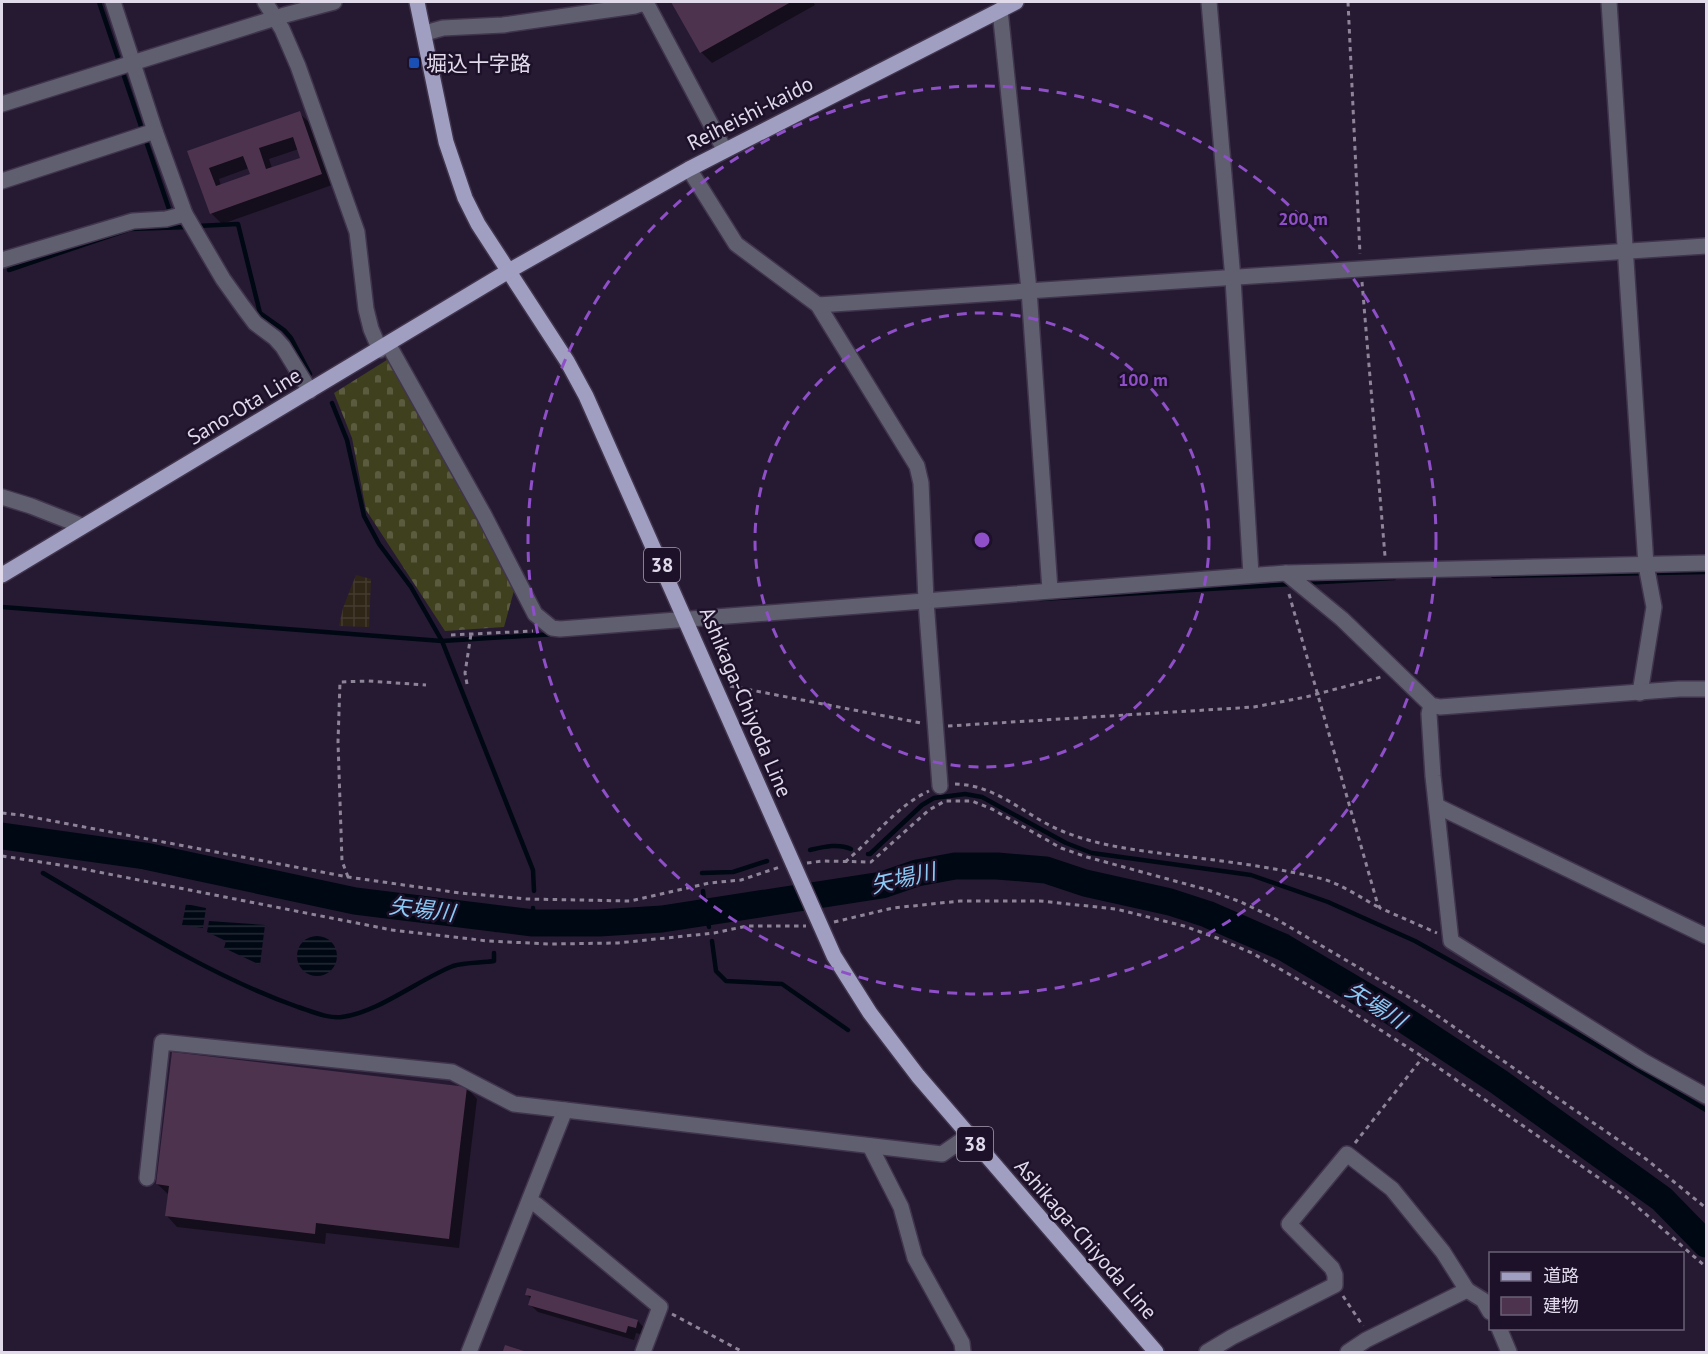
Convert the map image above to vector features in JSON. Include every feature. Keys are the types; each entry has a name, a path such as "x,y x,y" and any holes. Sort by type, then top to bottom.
{"main road":[{"name":"Ashikaga-Chiyoda Line","path":"417,2 446,142 456,175 478,224 507,272 567,361 586,396 834,956 870,1013 918,1076 1156,1353"},
{"name":"Reiheishi-kaido","path":"507,272 724,149 1016,2"},
{"name":"Sano-Ota Line","path":"2,575 507,272"}],"street":[{"path":"113,2 185,214 223,279 255,323 283,346 310,391"},
{"path":"265,2 276,17 309,95 357,232 366,309 371,328 484,515 535,614 552,628 1286,573 1707,563"},
{"path":"2,104 276,17 334,2"},
{"path":"424,33 443,28 503,25 635,6 643,2 649,8 724,149"},
{"path":"1209,2 1233,279 1251,575"},
{"path":"1609,2 1646,565 1654,607 1640,693"},
{"path":"1000,10 1029,290 1050,590"},
{"path":"2,181 155,131"},
{"path":"689,169 736,244 818,305 917,466 923,503 926,601 940,786"},
{"path":"2,260 133,221 166,219 185,214"},
{"path":"818,305 1707,246"},
{"path":"2,497 82,526"},
{"path":"1286,573 1342,619 1431,705 1440,707 1707,689"},
{"path":"1431,705 1429,714 1451,941 1643,1061 1707,1096"},
{"path":"1437,806 1707,936"},
{"path":"147,1178 162,1042 452,1072 514,1104 870,1146 942,1154 968,1136"},
{"path":"469,1353 565,1110"},
{"path":"870,1146 902,1207 915,1258 962,1343 963,1353"},
{"path":"1208,1353 1232,1337 1335,1285 1335,1275 1332,1269 1289,1224 1347,1154 1392,1189 1443,1252 1467,1290 1484,1300 1489,1309"},
{"path":"530,1201 660,1307 643,1353"},
{"path":"1348,1353 1467,1290"},
{"path":"1499,1330 1509,1353"}],"path":[{"path":"1348,2 1361,268 1387,570"},
{"path":"1286,573 1289,593 1317,694 1380,908"},
{"path":"451,635 552,628"},
{"path":"467,684 465,673 471,634"},
{"path":"713,683 936,726 1254,706 1317,694 1386,676 1396,670"},
{"path":"348,878 342,861 338,733 340,682 426,684"},
{"path":"845,862 901,809 922,794 940,786 971,785 1000,795 1060,830 1097,843 1216,860 1325,880 1451,941"},
{"path":"2,813 348,878 494,897 611,902 645,898 709,883 741,880 760,872 824,861 871,862 918,818 945,801 972,801 992,809 1061,848 1208,890 1276,918 1419,1003 1646,1159 1707,1208"},
{"path":"2,856 72,867 392,930 488,941 549,944 618,943 714,933 747,926 788,927 893,908 989,900 1083,905 1143,915 1184,926 1252,953 1327,996 1424,1058 1625,1196 1707,1267"},
{"path":"1347,1154 1424,1058"},
{"path":"1335,1285 1371,1339"},
{"path":"660,1307 743,1353"}],"shaded area":[{"path":"356,575 371,579 369,627 339,626 343,608"},
{"path":"186,904 206,908 203,928 182,925"},
{"path":"209,921 265,925 260,965 224,948 226,941 207,932"},
{"path":"317,936 331,942 337,956 331,970 317,976 303,970 297,956 303,942"}],"green space":[{"path":"390,358 515,587 504,627 445,631 366,510 352,438 334,393"}],"building":[{"path":"671,2 791,2 700,53"},
{"path":"300,111 322,174 210,214 187,151","holes":["293,137 300,158 266,169 259,148","243,156 250,174 216,186 209,168"]},
{"path":"172,1052 467,1087 449,1239 316,1223 315,1234 165,1216 169,1186 156,1184"},
{"path":"527,1288 638,1320 636,1328 628,1326 626,1333 528,1305 531,1296 525,1295"},
{"path":"505,1345 527,1352 503,1351"}],"waterway":[{"path":"99,2 171,215"},
{"path":"197,226 238,224 260,313 284,330 291,338 310,374"},
{"path":"9,270 130,229 188,227"},
{"path":"332,403 347,440 364,516 379,544 411,587 442,641 533,870 534,891"},
{"path":"1493,576 1706,572"},
{"path":"1304,583 1394,578"},
{"path":"1040,599 1292,584"},
{"path":"2,607 442,641 555,634"},
{"path":"868,854 922,805 934,798 965,794 982,797 1066,843 1092,853 1251,875 1328,902 1415,941 1706,1110"},
{"name":"矢場川","path":"2,836 145,856 355,901 533,923 599,923 662,919 882,885 917,873 955,866 997,866 1046,870 1085,883 1170,902 1207,914 1283,947 1391,1011 1499,1082 1662,1199 1706,1244"},
{"path":"810,850 836,846 851,849"},
{"path":"702,873 733,872 767,861"},
{"path":"43,873 199,963 265,994 331,1017 342,1017 369,1009 453,966 494,961 494,953"},
{"name":"矢場川","path":"703,891 709,927"},
{"path":"533,908 533,923"},
{"path":"496,930 497,919"},
{"path":"712,941 716,971 726,981 782,984 848,1030"}],"place":[{"name":"堀込十字路","path":"414,63"}]}
